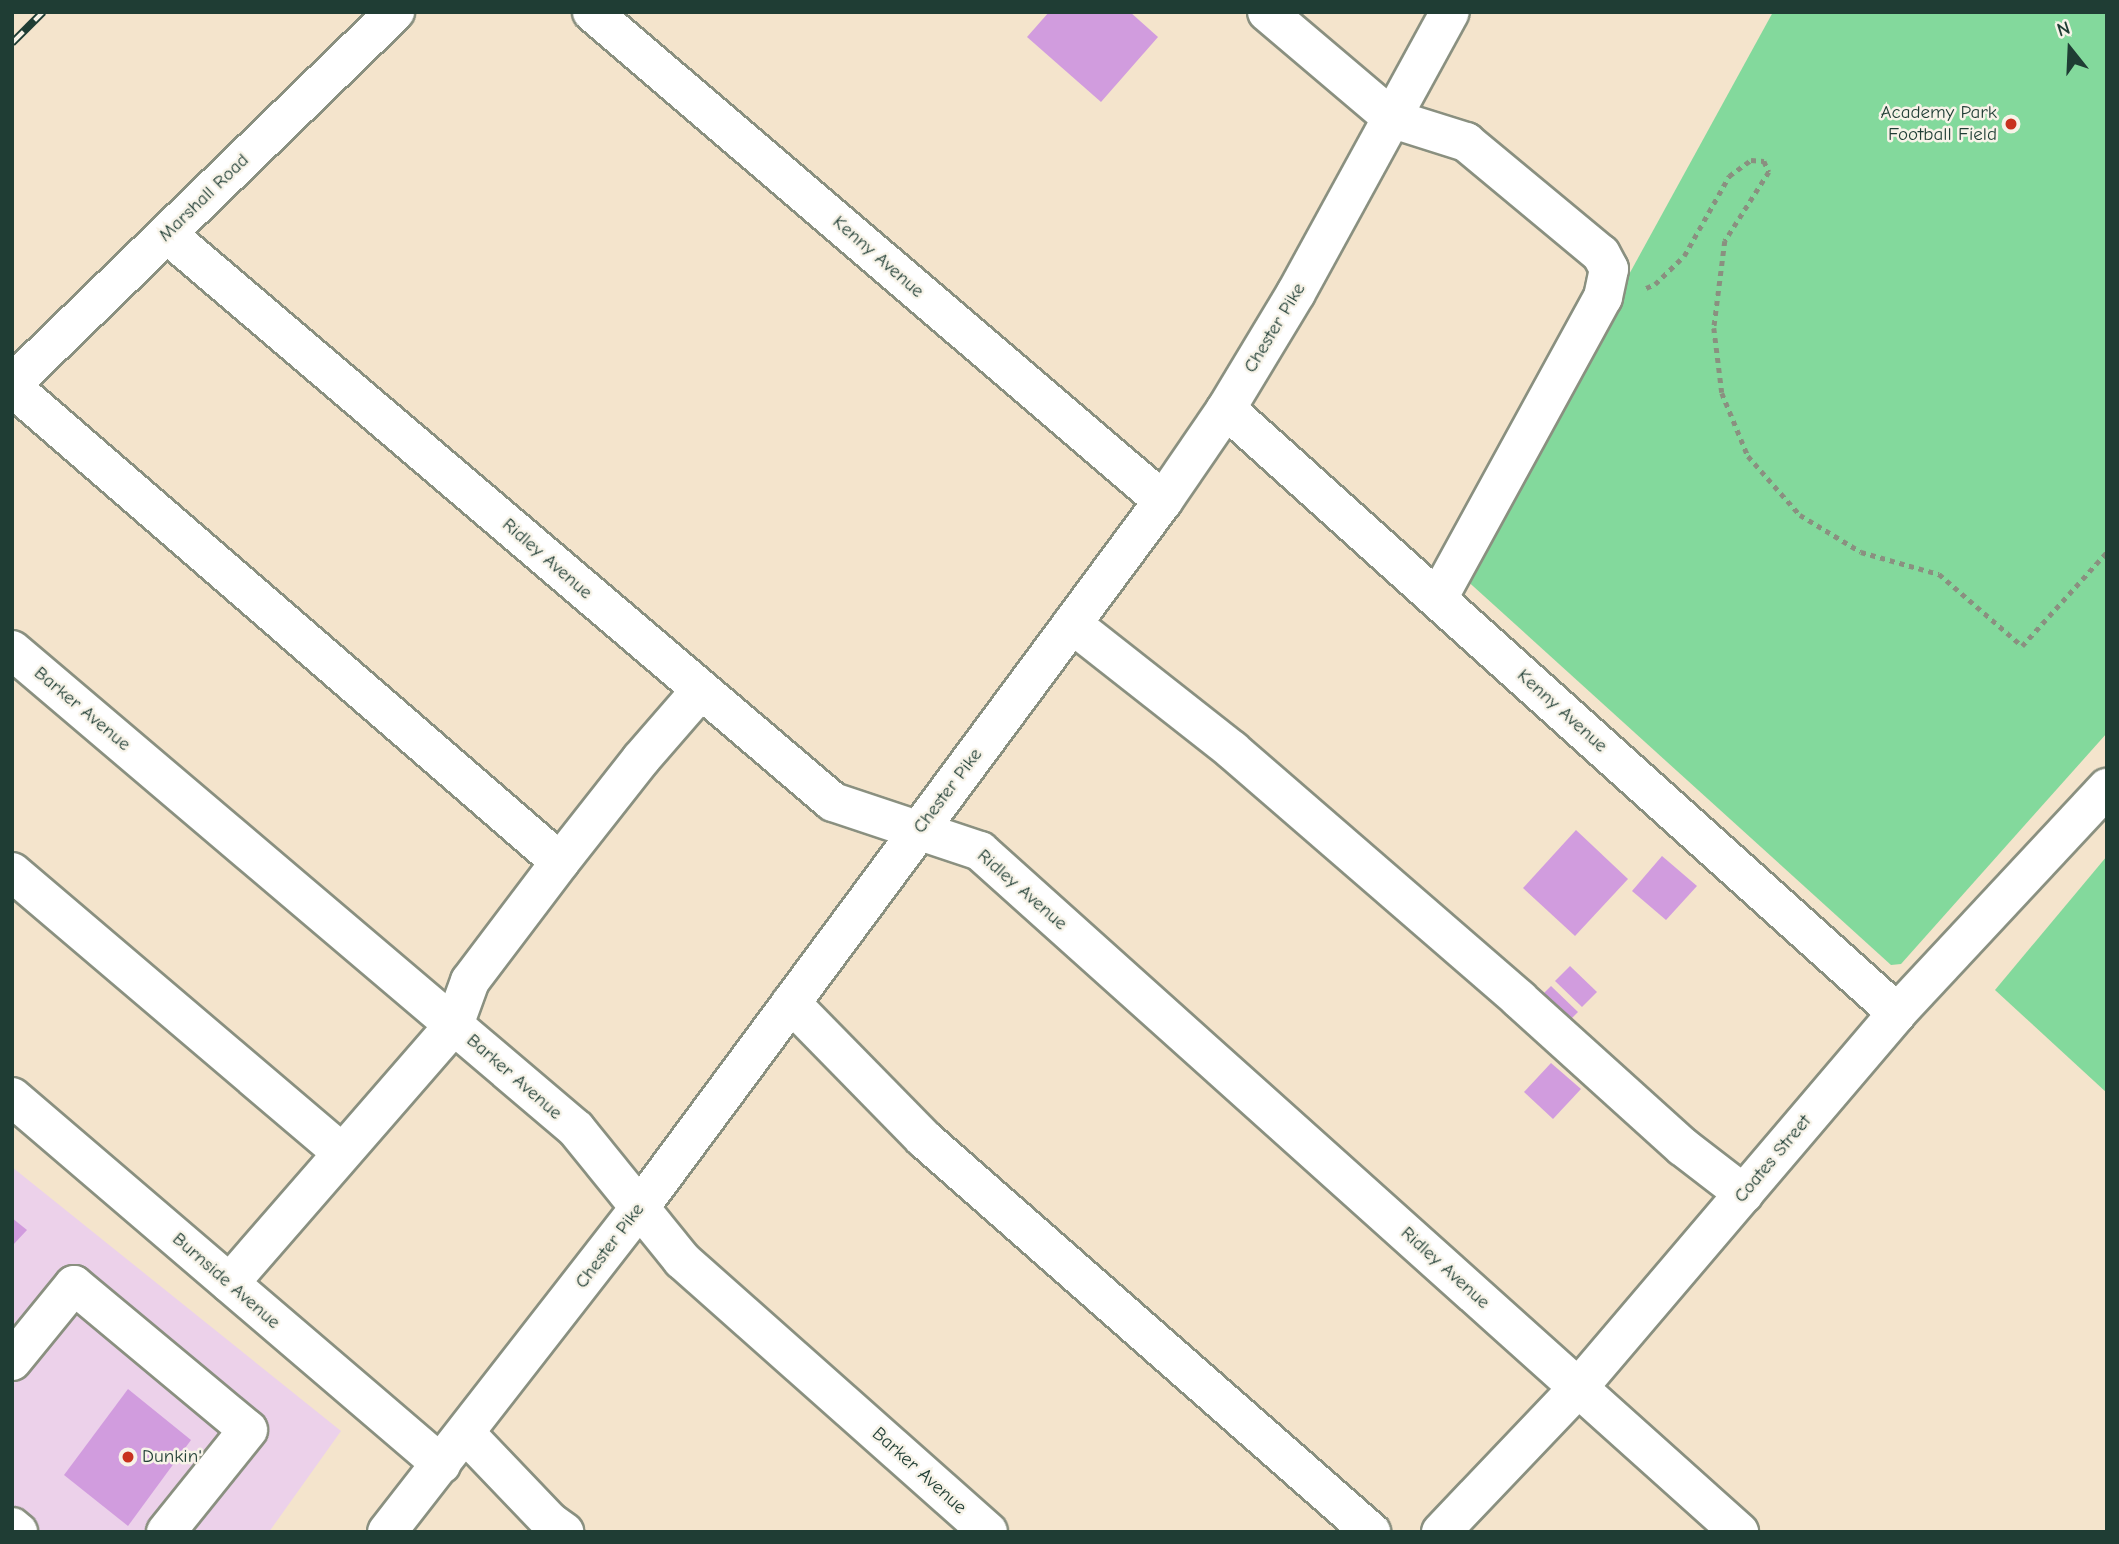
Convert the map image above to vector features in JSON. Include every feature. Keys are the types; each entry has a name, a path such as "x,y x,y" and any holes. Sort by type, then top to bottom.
{"street":[{"name":"Marshall Road","path":"12,386 396,12"},
{"name":"Kenny Avenue","path":"592,12 1163,501"},
{"path":"1267,12 1393,119 1466,142 1601,254 1609,269 1603,297 1438,600"},
{"name":"Chester Pike","path":"387,1532 640,1207 1163,501 1226,409 1303,282 1450,12"},
{"name":"Ridley Avenue","path":"167,234 833,802 980,851 1739,1532"},
{"path":"12,386 560,862"},
{"name":"Kenny Avenue","path":"1226,409 1897,1013"},
{"path":"1072,624 1232,750 1519,999 1683,1147 1744,1194"},
{"name":"Barker Avenue","path":"12,650 576,1129 682,1260 988,1532"},
{"path":"230,1283 454,1025 470,981 641,759 701,690"},
{"name":"Coates Street","path":"1441,1532 1578,1388 1897,1013 2107,788"},
{"path":"12,872 342,1153"},
{"path":"791,1003 923,1138 1371,1532"},
{"name":"Burnside Avenue","path":"12,1097 441,1464"},
{"path":"12,1361 74,1285 247,1430 166,1532"},
{"path":"465,1433 551,1528"},
{"path":"12,1527 18,1532"}],"path":[{"path":"1607,276 1638,291 1655,284 1684,256 1728,176 1751,160 1764,161 1769,172 1725,241 1714,328 1722,393 1748,456 1800,515 1861,552 1939,574 2022,646 2107,552"}],"shaded area":[{"path":"12,1167 341,1431 269,1532 12,1532"}],"green space":[{"path":"1773,12 2107,12 2107,733 1901,964 1891,965 1463,577"},
{"path":"2107,856 2107,1093 1995,990"}],"building":[{"path":"1049,12 1130,12 1158,37 1101,102 1027,37"},
{"path":"1576,830 1628,879 1575,936 1523,888"},
{"path":"1662,856 1697,886 1666,920 1632,891"},
{"path":"1570,966 1597,992 1582,1007 1555,981"},
{"path":"1551,986 1578,1012 1565,1025 1538,999"},
{"path":"1551,1063 1581,1089 1553,1119 1524,1092"},
{"path":"12,1218 27,1230 12,1246"},
{"name":"Dunkin'","path":"128,1389 191,1440 128,1526 64,1475"}],"railway":[{"path":"12,43 43,12"}],"place":[{"name":"Academy Park Football Field","path":"2011,124"},
{"name":"Dunkin'","path":"128,1457"}]}
